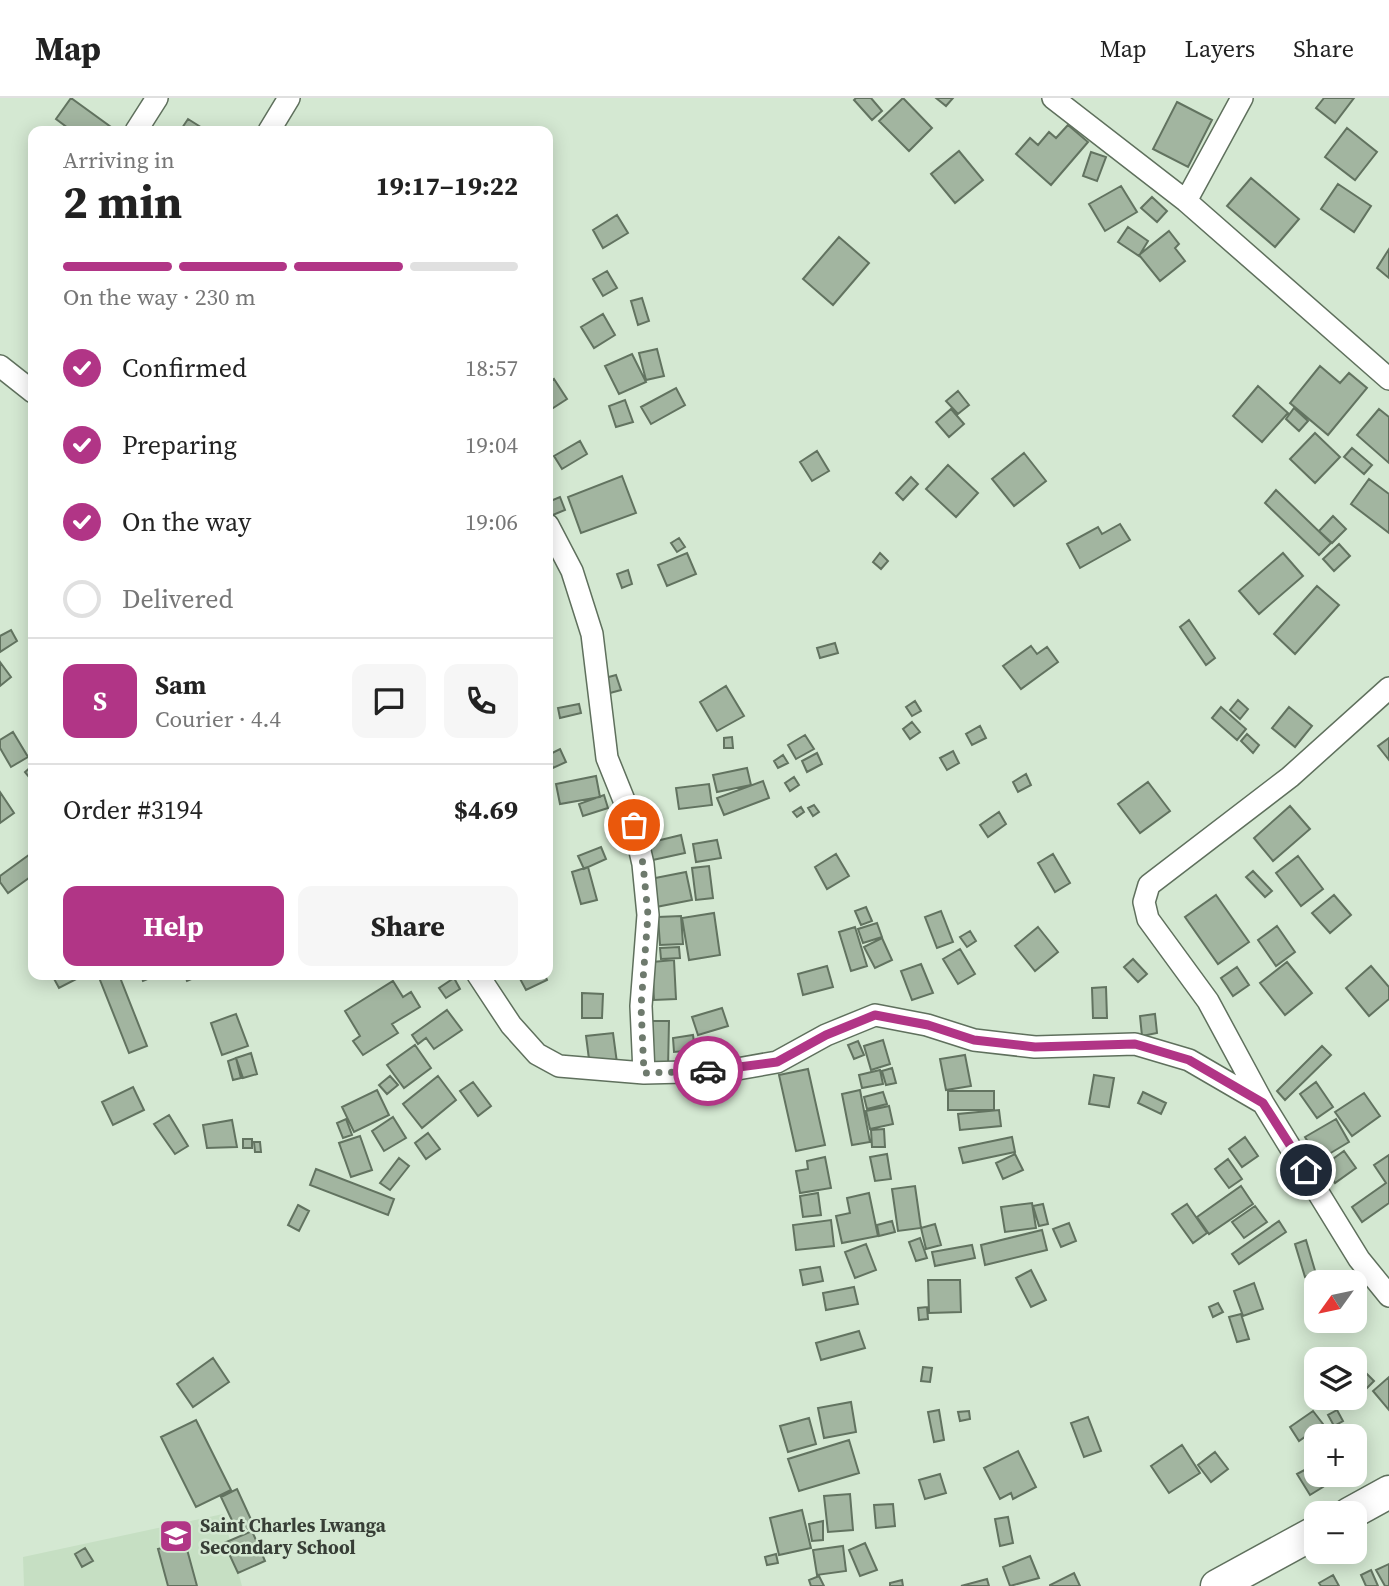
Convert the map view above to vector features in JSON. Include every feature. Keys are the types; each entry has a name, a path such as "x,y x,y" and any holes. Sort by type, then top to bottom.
{"street":[{"path":"139,126 157,98"},
{"path":"272,126 289,98"},
{"path":"1053,98 1186,201 1389,379"},
{"path":"1186,201 1242,98"},
{"path":"0,366 28,388"},
{"path":"553,535 572,571 592,634 607,758 634,825 643,864 648,915 641,1006 644,1073"},
{"path":"1389,688 1290,777 1149,884 1144,902 1148,919 1208,1001 1263,1103 1359,1259 1389,1296"},
{"path":"481,980 511,1026 537,1054 559,1066 644,1073 726,1071 777,1062 826,1035 875,1015 928,1025 974,1040 1035,1047 1135,1044 1189,1060 1263,1103"},
{"path":"1367,1504 1389,1492"},
{"path":"1224,1584 1304,1539"}],"shaded area":[{"name":"Saint Charles Lwanga Secondary School","path":"223,1514 242,1586 24,1586 23,1557"}],"building":[{"path":"71,98 110,126 65,126 56,119"},
{"path":"871,98 882,111 872,120 854,100"},
{"path":"903,98 932,128 909,151 879,121"},
{"path":"936,98 953,98 946,106"},
{"path":"1324,98 1354,98 1335,123 1316,108"},
{"path":"1177,102 1212,120 1188,167 1153,149"},
{"path":"188,119 199,126 183,126"},
{"path":"1068,125 1088,142 1051,185 1016,154 1030,138 1038,145 1049,132 1056,138"},
{"path":"1347,128 1377,152 1355,180 1325,157"},
{"path":"959,151 983,180 955,203 931,174"},
{"path":"1091,152 1106,157 1097,181 1083,176"},
{"path":"1251,178 1299,219 1275,247 1227,206"},
{"path":"1338,184 1371,206 1354,232 1321,209"},
{"path":"1121,186 1137,212 1105,231 1089,204"},
{"path":"1152,197 1167,211 1157,222 1141,208"},
{"path":"617,215 628,233 603,248 593,230"},
{"path":"1128,227 1148,241 1139,256 1118,242"},
{"path":"1169,231 1179,244 1175,248 1185,261 1160,281 1139,255"},
{"path":"839,237 869,263 833,305 803,279"},
{"path":"1389,249 1389,278 1377,268"},
{"path":"607,271 617,288 603,296 593,279"},
{"path":"642,298 649,321 638,325 631,301"},
{"path":"603,314 615,335 594,348 581,327"},
{"path":"657,349 664,376 646,380 639,353"},
{"path":"632,354 646,382 619,394 605,366"},
{"path":"1320,366 1340,383 1349,373 1367,388 1328,435 1290,403"},
{"path":"553,380 567,399 553,408"},
{"path":"1258,386 1288,413 1262,442 1233,416"},
{"path":"676,388 685,405 651,424 641,407"},
{"path":"958,391 969,405 958,414 946,401"},
{"path":"625,400 633,422 616,427 609,406"},
{"path":"1294,408 1308,421 1299,431 1286,419"},
{"path":"951,409 964,424 949,437 936,422"},
{"path":"1379,409 1389,417 1389,463 1357,435"},
{"path":"1315,433 1340,457 1315,483 1290,459"},
{"path":"580,441 587,454 562,469 554,456"},
{"path":"1352,448 1372,465 1364,474 1344,457"},
{"path":"817,451 829,471 812,481 800,462"},
{"path":"1024,453 1046,481 1014,506 992,479"},
{"path":"948,465 978,493 956,517 926,489"},
{"path":"622,476 636,513 581,533 568,497"},
{"path":"911,477 918,484 903,500 896,493"},
{"path":"1369,479 1389,494 1389,533 1351,504"},
{"path":"1276,490 1331,543 1319,555 1265,503"},
{"path":"560,497 565,510 553,515 553,500"},
{"path":"1333,516 1346,529 1332,543 1319,531"},
{"path":"1120,524 1130,540 1080,568 1067,544 1098,527 1102,534"},
{"path":"679,538 685,547 677,552 671,543"},
{"path":"1339,544 1350,556 1334,571 1323,559"},
{"path":"687,553 696,574 667,586 658,565"},
{"path":"880,553 888,561 881,569 873,562"},
{"path":"1283,553 1303,576 1259,614 1239,591"},
{"path":"628,570 632,584 622,588 617,574"},
{"path":"1317,586 1339,605 1295,654 1274,634"},
{"path":"1189,620 1215,658 1206,665 1180,627"},
{"path":"11,630 17,641 0,652 0,636"},
{"path":"835,643 838,653 820,658 817,648"},
{"path":"1031,646 1037,654 1047,647 1058,662 1021,689 1003,666"},
{"path":"0,662 11,677 0,686"},
{"path":"616,675 621,690 610,693 605,678"},
{"path":"726,686 744,716 717,731 700,702"},
{"path":"1238,700 1248,709 1240,719 1230,710"},
{"path":"915,701 921,711 912,716 906,707"},
{"path":"579,704 581,713 560,718 558,708"},
{"path":"1221,707 1246,729 1237,740 1212,718"},
{"path":"1289,707 1312,726 1295,747 1272,728"},
{"path":"912,722 920,732 910,739 903,729"},
{"path":"980,726 986,738 972,745 966,734"},
{"path":"13,732 28,757 11,767 0,748 0,740"},
{"path":"1247,734 1259,745 1253,753 1241,741"},
{"path":"805,735 814,749 796,759 788,745"},
{"path":"732,737 733,748 724,748 724,738"},
{"path":"1389,738 1389,760 1378,746"},
{"path":"560,749 566,762 553,768 553,752"},
{"path":"953,751 959,763 947,770 940,758"},
{"path":"817,753 822,764 807,772 802,761"},
{"path":"783,755 788,763 778,768 774,761"},
{"path":"747,768 751,785 717,792 713,775"},
{"path":"1026,774 1031,785 1018,792 1013,782"},
{"path":"596,776 600,797 560,804 556,784"},
{"path":"794,777 799,785 790,791 785,783"},
{"path":"763,781 769,798 724,815 717,798"},
{"path":"1148,782 1170,811 1140,833 1118,804"},
{"path":"709,784 712,805 679,809 676,788"},
{"path":"0,792 14,813 0,823"},
{"path":"604,795 608,808 583,816 579,804"},
{"path":"814,805 819,812 813,816 808,808"},
{"path":"1290,806 1310,829 1273,861 1254,838"},
{"path":"801,807 804,812 797,817 793,812"},
{"path":"999,812 1006,824 988,837 980,825"},
{"path":"681,835 685,853 648,861 644,844"},
{"path":"717,840 721,858 696,862 693,844"},
{"path":"601,847 606,859 584,869 578,856"},
{"path":"836,854 849,876 827,889 815,867"},
{"path":"1053,854 1070,883 1055,892 1038,863"},
{"path":"28,856 28,879 8,893 0,882 0,876"},
{"path":"1298,856 1323,889 1301,906 1276,873"},
{"path":"709,866 713,898 696,900 692,868"},
{"path":"588,867 597,900 581,904 572,872"},
{"path":"1253,871 1272,891 1265,897 1246,877"},
{"path":"686,872 692,900 656,907 650,879"},
{"path":"1216,895 1249,942 1218,964 1185,917"},
{"path":"1334,895 1351,915 1330,933 1312,913"},
{"path":"866,907 872,921 861,925 855,911"},
{"path":"941,911 953,942 937,948 925,917"},
{"path":"714,913 720,955 689,960 682,918"},
{"path":"681,916 683,944 660,945 658,917"},
{"path":"877,923 882,937 863,943 858,929"},
{"path":"1277,926 1295,952 1276,966 1258,940"},
{"path":"855,927 867,966 851,971 839,932"},
{"path":"1038,927 1058,952 1035,971 1015,946"},
{"path":"970,931 976,941 967,947 960,937"},
{"path":"882,938 892,960 875,968 864,947"},
{"path":"679,947 680,958 661,959 660,948"},
{"path":"960,949 975,974 958,984 943,959"},
{"path":"1133,959 1147,974 1138,982 1124,967"},
{"path":"674,960 676,999 654,1000 652,962"},
{"path":"1287,962 1312,993 1285,1015 1260,983"},
{"path":"921,964 933,993 912,1000 901,971"},
{"path":"827,966 833,987 803,995 798,974"},
{"path":"1371,966 1389,987 1389,999 1369,1016 1346,988"},
{"path":"1237,967 1249,985 1233,996 1221,978"},
{"path":"55,980 74,980 59,988"},
{"path":"100,980 121,980 147,1046 129,1053"},
{"path":"455,980 460,989 446,998 439,988"},
{"path":"521,980 547,980 526,990"},
{"path":"393,981 403,997 411,992 420,1007 392,1024 398,1033 363,1055 353,1041 360,1036 345,1011"},
{"path":"1106,987 1107,1018 1093,1018 1092,988"},
{"path":"582,993 603,994 602,1018 582,1018"},
{"path":"722,1008 728,1026 698,1035 692,1017"},
{"path":"447,1010 462,1030 434,1049 426,1038 418,1044 412,1035"},
{"path":"236,1014 248,1046 222,1055 211,1023"},
{"path":"1155,1014 1157,1033 1142,1036 1140,1016"},
{"path":"646,1021 669,1021 668,1069 645,1068"},
{"path":"613,1033 617,1063 590,1067 586,1036"},
{"path":"693,1035 695,1050 674,1052 673,1038"},
{"path":"883,1040 890,1064 871,1070 864,1046"},
{"path":"858,1041 864,1055 854,1059 848,1045"},
{"path":"415,1045 431,1068 404,1088 387,1065"},
{"path":"1322,1046 1331,1055 1285,1100 1277,1091"},
{"path":"251,1053 257,1074 243,1078 236,1058"},
{"path":"965,1055 971,1086 946,1090 940,1059"},
{"path":"236,1058 241,1078 233,1080 228,1061"},
{"path":"892,1068 896,1083 886,1085 882,1071"},
{"path":"808,1069 825,1145 796,1151 779,1075"},
{"path":"880,1070 883,1084 862,1088 859,1075"},
{"path":"1094,1075 1114,1078 1109,1107 1089,1104"},
{"path":"390,1076 398,1085 387,1094 379,1085"},
{"path":"438,1076 456,1100 422,1128 403,1104"},
{"path":"473,1082 491,1106 478,1116 460,1091"},
{"path":"1316,1082 1333,1107 1317,1118 1300,1094"},
{"path":"133,1087 144,1110 113,1125 102,1102"},
{"path":"377,1090 389,1115 354,1132 342,1107"},
{"path":"860,1090 870,1142 852,1145 842,1094"},
{"path":"948,1091 994,1091 994,1110 948,1110"},
{"path":"883,1092 887,1104 867,1109 864,1097"},
{"path":"1143,1092 1166,1103 1161,1114 1138,1103"},
{"path":"1364,1093 1380,1116 1352,1136 1335,1112"},
{"path":"889,1106 893,1124 870,1129 866,1111"},
{"path":"999,1110 1001,1126 960,1130 958,1114"},
{"path":"169,1115 188,1146 175,1154 154,1124"},
{"path":"393,1117 406,1138 384,1151 372,1131"},
{"path":"346,1119 352,1135 343,1138 337,1123"},
{"path":"1336,1119 1349,1142 1319,1160 1305,1137"},
{"path":"232,1120 237,1147 207,1148 203,1125"},
{"path":"884,1129 885,1147 872,1147 871,1130"},
{"path":"428,1133 440,1149 426,1159 415,1143"},
{"path":"360,1136 372,1170 351,1177 339,1143"},
{"path":"1012,1137 1015,1152 963,1163 959,1148"},
{"path":"1245,1137 1258,1156 1242,1167 1229,1149"},
{"path":"243,1139 252,1139 252,1148 243,1148"},
{"path":"254,1142 260,1142 261,1152 255,1152"},
{"path":"1344,1151 1356,1168 1335,1183 1323,1166"},
{"path":"887,1154 891,1179 875,1181 870,1157"},
{"path":"1015,1154 1023,1170 1003,1179 996,1163"},
{"path":"1389,1155 1389,1203 1362,1222 1352,1207 1386,1183 1374,1165"},
{"path":"825,1157 831,1188 800,1193 796,1171 808,1169 807,1161"},
{"path":"399,1158 409,1166 390,1190 380,1183"},
{"path":"1228,1159 1242,1179 1229,1188 1215,1169"},
{"path":"316,1169 394,1199 388,1215 310,1185"},
{"path":"915,1186 921,1228 898,1231 892,1189"},
{"path":"1241,1186 1253,1204 1209,1234 1197,1217"},
{"path":"818,1193 821,1215 803,1217 800,1196"},
{"path":"869,1193 878,1236 842,1243 836,1216 850,1213 847,1198"},
{"path":"1032,1203 1036,1228 1005,1232 1001,1207"},
{"path":"1043,1204 1048,1224 1039,1226 1033,1206"},
{"path":"1187,1204 1207,1233 1193,1243 1172,1214"},
{"path":"298,1205 309,1211 299,1231 288,1225"},
{"path":"1255,1206 1267,1222 1244,1238 1232,1222"},
{"path":"831,1220 834,1246 796,1250 793,1225"},
{"path":"892,1221 895,1232 879,1236 877,1225"},
{"path":"1279,1221 1286,1232 1239,1264 1232,1254"},
{"path":"1069,1223 1076,1241 1061,1247 1053,1229"},
{"path":"935,1224 941,1245 926,1249 921,1228"},
{"path":"1042,1230 1047,1250 985,1265 981,1245"},
{"path":"920,1238 927,1258 916,1261 909,1242"},
{"path":"1306,1240 1315,1270 1304,1270 1304,1274 1295,1244"},
{"path":"866,1244 876,1270 855,1278 845,1252"},
{"path":"972,1245 975,1258 935,1266 932,1252"},
{"path":"820,1267 823,1281 803,1285 800,1270"},
{"path":"1031,1270 1046,1300 1031,1307 1016,1278"},
{"path":"928,1280 960,1280 961,1312 929,1313"},
{"path":"1254,1283 1263,1309 1243,1316 1234,1291"},
{"path":"854,1287 858,1304 826,1310 823,1293"},
{"path":"1218,1303 1223,1312 1213,1317 1209,1307"},
{"path":"927,1307 928,1319 919,1320 918,1308"},
{"path":"1241,1314 1249,1339 1237,1342 1229,1317"},
{"path":"859,1331 865,1348 821,1360 816,1343"},
{"path":"213,1358 229,1382 193,1407 177,1384"},
{"path":"923,1367 932,1368 930,1382 921,1381"},
{"path":"1367,1374 1374,1381 1367,1388"},
{"path":"1389,1377 1389,1410 1373,1391"},
{"path":"851,1402 856,1432 824,1438 818,1408"},
{"path":"939,1410 944,1440 934,1442 928,1412"},
{"path":"1337,1410 1343,1421 1333,1424 1328,1415"},
{"path":"969,1411 970,1419 960,1421 958,1412"},
{"path":"1313,1411 1323,1424 1304,1424 1304,1437 1299,1441 1290,1427"},
{"path":"1088,1417 1101,1451 1084,1457 1071,1423"},
{"path":"809,1418 816,1444 788,1452 780,1426"},
{"path":"196,1420 231,1490 196,1507 161,1437"},
{"path":"849,1440 859,1473 799,1491 788,1459"},
{"path":"1182,1445 1200,1473 1169,1493 1151,1466"},
{"path":"1018,1451 1036,1487 1013,1499 1011,1493 1000,1499 984,1468"},
{"path":"1215,1452 1228,1469 1211,1482 1198,1465"},
{"path":"1304,1470 1304,1485 1297,1474"},
{"path":"940,1474 946,1493 925,1499 919,1480"},
{"path":"1305,1487 1323,1487 1310,1495"},
{"path":"237,1489 254,1526 238,1533 221,1497"},
{"path":"850,1494 853,1530 828,1532 824,1496"},
{"path":"893,1504 895,1526 876,1528 874,1505"},
{"path":"802,1510 811,1548 779,1555 770,1518"},
{"path":"1008,1517 1013,1543 1000,1546 995,1519"},
{"path":"823,1521 823,1540 812,1541 809,1524"},
{"path":"252,1531 265,1561 238,1573 224,1543"},
{"path":"185,1542 197,1586 168,1586 158,1549"},
{"path":"865,1543 877,1570 860,1576 849,1550"},
{"path":"843,1546 846,1571 817,1575 813,1550"},
{"path":"85,1548 93,1561 82,1567 75,1554"},
{"path":"776,1554 778,1563 767,1565 765,1557"},
{"path":"1030,1556 1039,1578 1010,1586 1003,1567"},
{"path":"1389,1564 1389,1586 1385,1586 1376,1570"},
{"path":"1371,1570 1378,1586 1366,1586 1361,1575"},
{"path":"1074,1573 1080,1586 1050,1586 1050,1585"},
{"path":"1333,1575 1339,1586 1321,1586 1319,1583"},
{"path":"819,1576 824,1586 811,1586 809,1580"},
{"path":"987,1579 989,1586 961,1586"},
{"path":"902,1580 903,1586 890,1586 890,1583"}],"way so far":[{"path":"634,825 643,864 648,915 641,1006 644,1073 708,1071"}],"place":[{"name":"Saint Charles Lwanga Secondary School","path":"176,1536"}],"route":[{"path":"708,1071 726,1071 777,1062 826,1035 875,1015 928,1025 974,1040 1035,1047 1135,1044 1189,1060 1263,1103 1306,1170"}]}
